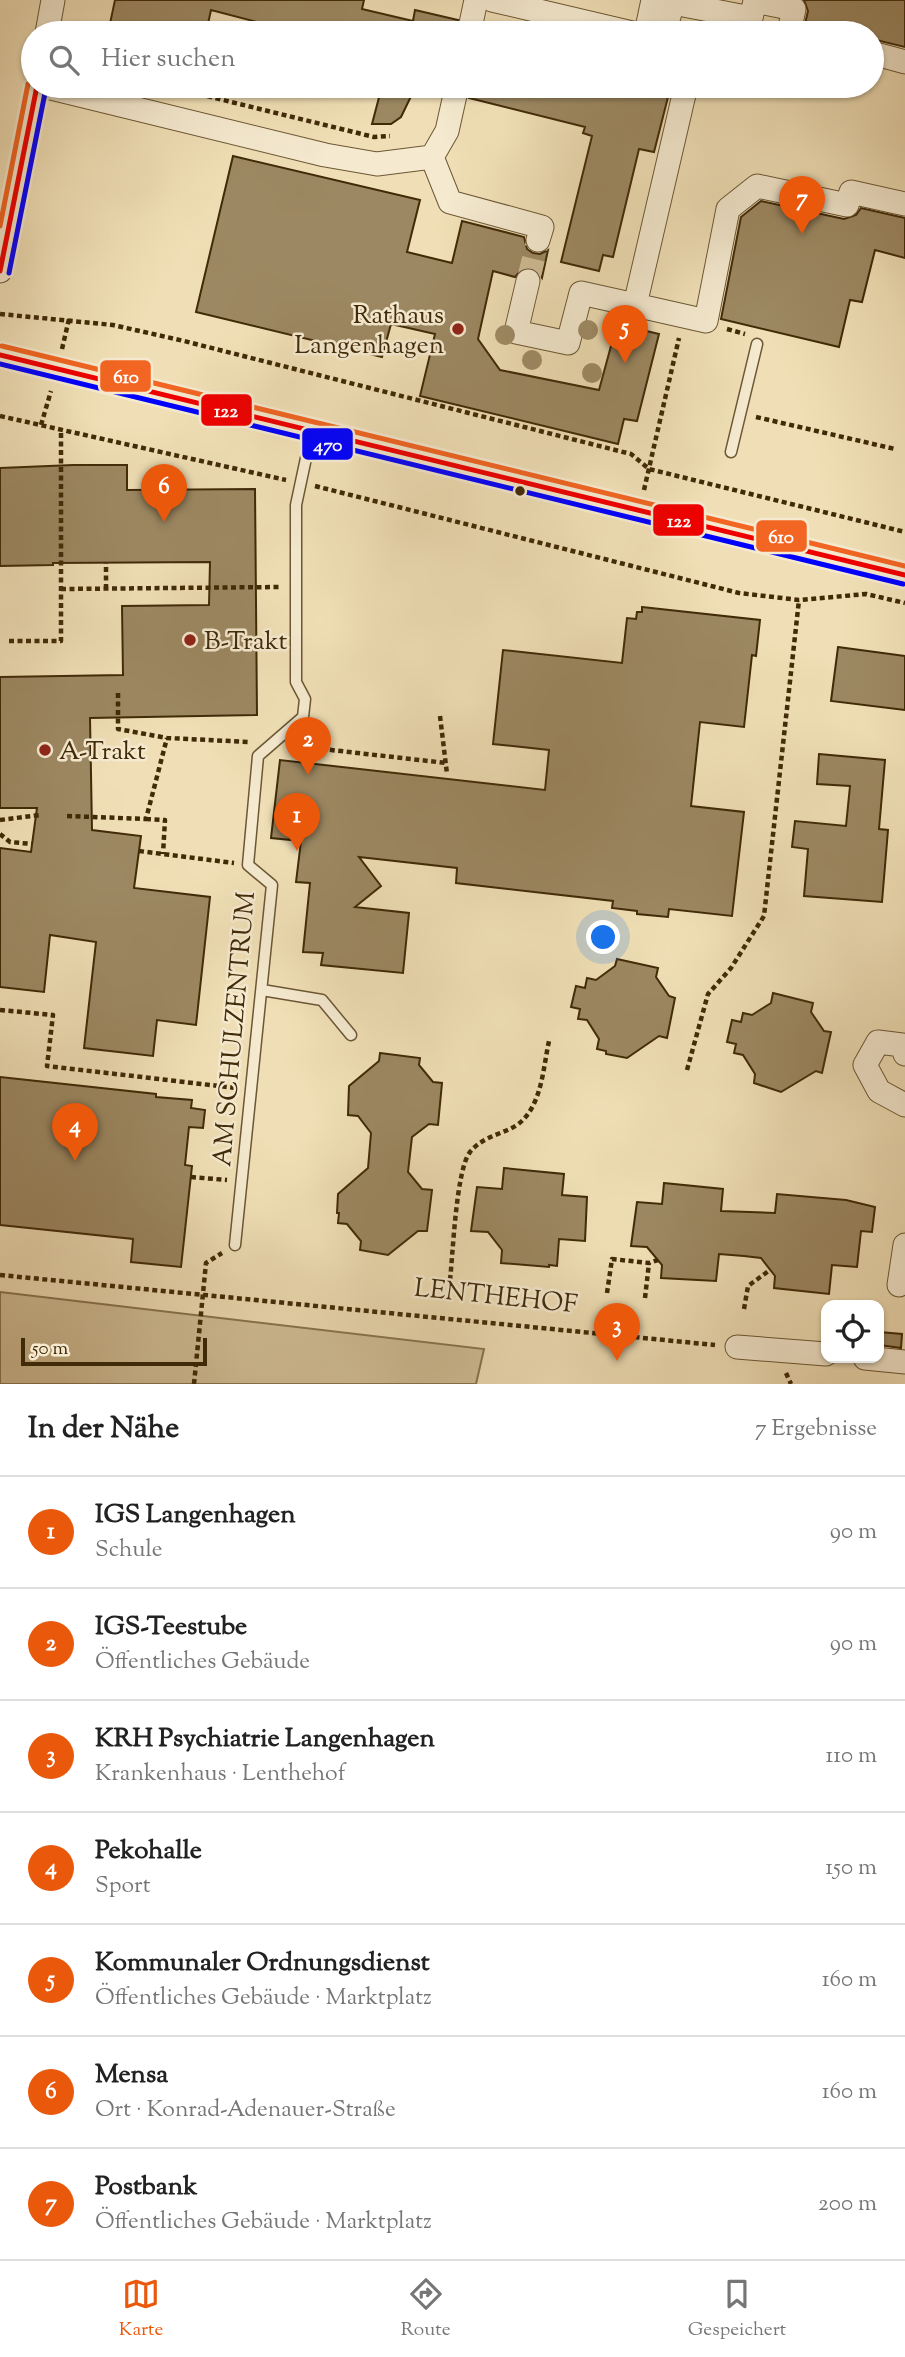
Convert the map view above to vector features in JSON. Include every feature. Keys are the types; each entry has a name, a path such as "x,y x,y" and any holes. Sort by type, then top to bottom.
{"street":[{"path":"49,21 53,0"},
{"path":"472,21 476,0"},
{"path":"492,0 581,21"},
{"path":"649,21 653,0"},
{"path":"668,21 673,3 751,18 755,1 794,9 791,21"},
{"path":"884,56 905,62"},
{"path":"0,271 35,98"},
{"path":"92,98 325,155 377,164 432,157"},
{"path":"432,157 447,131 454,98"},
{"path":"635,305 683,98"},
{"path":"432,157 450,202 542,227 538,240"},
{"path":"528,281 516,332 568,343 581,293 695,319 728,209 757,186 847,205 851,192 905,204"},
{"path":"0,355 905,575"},
{"path":"905,1054 902,1045 878,1042 865,1065 879,1091 905,1105"},
{"path":"899,1284 905,1236"},
{"path":"737,1347 821,1354"},
{"path":"884,1360 905,1362"}],"lane":[{"path":"731,452 757,344"},
{"name":"AM SCHULZENTRUM","path":"235,1245 272,885 248,865 258,756 303,717 305,699 296,682 296,505 312,430"},
{"path":"262,990 323,1000 351,1035"}],"path":[{"path":"215,98 374,137 398,135"},
{"path":"0,314 113,324 184,341 618,450 631,454 649,469 905,532"},
{"path":"639,509 695,319 705,324 759,337 757,344"},
{"path":"739,413 895,449"},
{"path":"0,416 300,483 739,593 799,600 866,594 905,603"},
{"path":"9,641 61,641 61,430"},
{"path":"106,562 106,589"},
{"path":"61,589 295,587"},
{"path":"687,1070 708,994 731,968 764,916 799,600"},
{"path":"118,693 118,729 167,738 272,743 446,763"},
{"path":"440,716 447,774"},
{"path":"146,819 167,738"},
{"path":"0,820 40,815"},
{"path":"67,816 166,820 163,854"},
{"path":"0,834 10,842 32,844"},
{"path":"139,851 248,865"},
{"path":"0,1010 52,1015 47,1066 252,1090"},
{"path":"450,1280 461,1181 469,1153 487,1137 517,1124 537,1100 549,1041"},
{"path":"191,1177 242,1181"},
{"path":"194,1384 206,1263 235,1245"},
{"path":"607,1293 612,1259 649,1263 658,1260"},
{"path":"645,1298 649,1263"},
{"path":"744,1309 748,1286 770,1270"},
{"name":"LENTHEHOF","path":"0,1275 737,1347"}],"shaded area":[{"path":"0,1292 484,1349 476,1384 0,1384"}],"building":[{"path":"115,0 364,0 362,9 413,21 253,21 211,10 209,21 111,21"},
{"path":"804,0 905,0 905,47 884,42 884,21 806,21 808,11"},
{"path":"415,10 458,21 413,21"},
{"path":"379,98 410,98 401,117 391,124 372,124"},
{"path":"469,98 668,98 654,152 639,149 613,257 603,255 599,271 561,262 592,136 583,133 585,127"},
{"path":"233,156 420,200 407,252 452,263 462,221 524,237 527,249 533,253 540,254 548,250 542,278 537,270 531,267 523,268 515,277 493,271 478,339 500,370 599,390 617,324 659,334 637,421 624,419 618,444 420,396 435,334 391,324 382,357 196,312"},
{"path":"761,201 844,219 856,215 861,208 905,218 905,258 875,250 862,302 850,300 839,347 721,319 741,217"},
{"path":"127,465 127,490 255,489 257,715 90,718 92,830 141,836 134,888 210,897 196,1025 157,1020 153,1056 84,1048 96,942 50,935 44,992 0,987 0,848 31,852 37,808 0,808 0,677 123,675 122,606 209,605 210,562 0,566 0,468"},
{"path":"642,607 760,620 756,656 752,655 744,727 700,722 691,806 744,812 732,916 669,909 668,917 637,914 637,911 612,908 613,901 456,883 457,868 359,857 381,886 355,907 409,913 403,973 321,965 323,953 303,952 310,883 296,882 301,841 271,838 280,760 545,790 549,750 493,744 503,650 622,663 627,618 636,619 637,612 642,612"},
{"path":"838,647 905,656 905,710 831,701"},
{"path":"819,754 885,760 879,829 888,830 882,902 804,896 808,849 792,847 795,821 846,826 850,786 817,784"},
{"path":"617,959 658,968 656,977 669,996 675,998 667,1038 659,1036 627,1058 606,1054 606,1051 597,1049 599,1039 587,1020 578,1019 580,1009 571,1007 576,986 585,988 587,978 596,980 615,966"},
{"path":"773,993 813,1003 811,1012 824,1031 831,1032 822,1073 816,1071 781,1092 754,1083 755,1074 743,1055 734,1053 736,1044 727,1042 732,1020 741,1022 743,1013 752,1015 771,1003"},
{"path":"380,1053 420,1058 419,1065 433,1082 442,1083 438,1125 429,1124 412,1137 408,1172 422,1189 432,1190 427,1231 418,1231 388,1255 360,1250 361,1241 347,1224 338,1223 337,1213 338,1194 368,1168 371,1133 358,1116 348,1115 349,1086 379,1061"},
{"path":"0,1077 156,1094 156,1097 192,1100 191,1108 205,1110 203,1128 189,1127 185,1165 192,1166 181,1267 131,1262 133,1239 0,1225"},
{"path":"504,1168 564,1174 562,1195 587,1197 585,1241 559,1239 557,1266 501,1263 502,1250 488,1232 471,1231 477,1187 502,1189"},
{"path":"664,1183 723,1189 721,1211 775,1213 777,1194 846,1200 875,1207 872,1232 861,1231 857,1267 832,1265 829,1294 774,1288 775,1276 761,1258 744,1256 719,1254 716,1281 661,1278 662,1265 647,1247 631,1246 637,1202 662,1204"},
{"path":"884,1332 902,1334 901,1348 884,1346"}],"tunnel":[{"path":"528,281 538,240"}],"transit line":[{"name":"610","path":"0,226 25,98"},
{"name":"122","path":"0,271 35,98"},
{"name":"470","path":"9,273 44,98"},
{"name":"610","path":"2,346 905,566"},
{"name":"122","path":"0,355 905,575"},
{"name":"470","path":"0,364 903,584"}],"place":[{"name":"Postbank","path":"802,234"},
{"name":"Rathaus Langenhagen","path":"458,329"},
{"name":"Kommunaler Ordnungsdienst","path":"625,363"},
{"name":"Mensa","path":"164,522"},
{"name":"B-Trakt","path":"190,640"},
{"name":"A-Trakt","path":"45,750"},
{"name":"IGS-Teestube","path":"308,775"},
{"name":"IGS Langenhagen","path":"297,851"},
{"name":"Pekohalle","path":"75,1161"},
{"name":"KRH Psychiatrie Langenhagen","path":"617,1361"}]}
